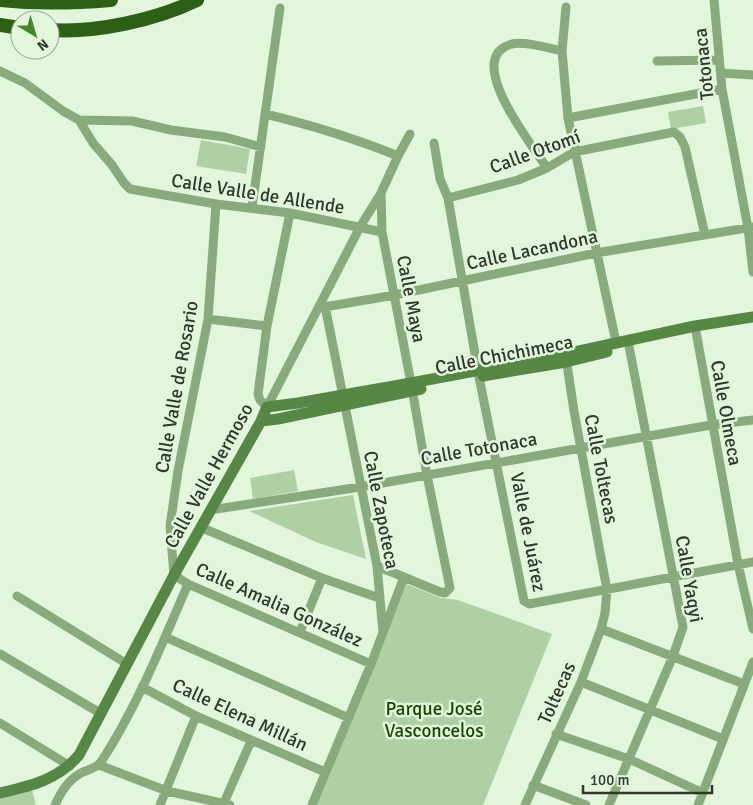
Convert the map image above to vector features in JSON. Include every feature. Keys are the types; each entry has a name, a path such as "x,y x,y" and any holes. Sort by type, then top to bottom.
{"highway":[{"path":"0,0 28,3 66,3 112,0"},
{"path":"60,31 113,26 152,17 198,0"}],"main road":[{"name":"Calle Chichimeca","path":"261,421 345,400 629,346 753,316"},
{"name":"Calle Chichimeca","path":"566,358 616,342 753,324"},
{"name":"Calle Chichimeca","path":"267,406 345,400"},
{"name":"Calle Valle Hermoso","path":"0,793 36,784 51,777 70,766 78,755 200,526 261,421 267,406"}],"street":[{"name":"Totonaca","path":"714,0 722,89 750,228 753,272"},
{"path":"566,7 562,51 568,118 616,342"},
{"path":"252,207 280,8"},
{"path":"547,168 509,110 498,87 493,64 496,56 503,48 512,44 562,51"},
{"path":"657,61 719,60"},
{"path":"0,71 25,83 63,111 79,120 132,121 171,130 226,137 261,147"},
{"path":"721,73 753,74"},
{"path":"568,118 722,89"},
{"path":"266,114 357,139 398,156"},
{"name":"Calle Valle de Allende","path":"79,120 93,143 130,189 216,204 290,213 382,232"},
{"name":"Calle Otomí","path":"448,198 518,180 547,168 574,152 674,132 680,137 685,147 705,235"},
{"name":"Calle Valle Hermoso","path":"267,406 322,307 360,227 381,193 410,134"},
{"name":"Valle de Juárez","path":"434,143 440,179 448,198 479,373 524,601 529,604 607,590"},
{"name":"Calle Maya","path":"381,193 382,232 450,588 445,593 440,592 404,578"},
{"name":"Calle Valle de Rosario","path":"174,575 170,526 178,471 208,319 216,204"},
{"path":"267,406 260,400 258,394 267,326 290,213"},
{"name":"Calle Lacandona","path":"322,307 463,281 596,253 750,228"},
{"name":"Calle Zapoteca","path":"322,307 345,400 360,487 377,566 384,632"},
{"path":"208,319 267,326"},
{"name":"Calle Olmeca","path":"696,330 711,425 753,630"},
{"name":"Calle Yaqyi","path":"609,805 674,656 683,627 629,346"},
{"name":"Calle Toltecas","path":"566,358 607,590"},
{"name":"Calle Totonaca","path":"210,510 360,487 711,425 753,420"},
{"path":"200,526 322,578 379,598"},
{"path":"607,590 753,562"},
{"path":"312,805 384,632 404,578 377,566"},
{"name":"Calle Amalia González","path":"174,575 188,584 371,664"},
{"path":"300,632 322,578"},
{"path":"55,805 68,783 79,774 99,765 119,733 142,687 188,584"},
{"name":"Toltecas","path":"525,805 581,682 601,629 605,613 607,590"},
{"path":"17,596 127,664"},
{"path":"601,629 744,684"},
{"path":"165,637 349,718"},
{"path":"0,654 100,713"},
{"path":"698,805 753,662"},
{"path":"581,682 723,739"},
{"name":"Calle Elena Millán","path":"142,687 196,716 325,772"},
{"path":"160,805 196,716"},
{"path":"0,723 70,766"},
{"path":"556,734 629,759 703,793"},
{"path":"99,765 166,791 226,804 251,741"},
{"path":"534,785 586,805"}],"green space":[{"path":"703,106 706,123 671,129 668,112"},
{"path":"201,140 250,149 246,174 196,166"},
{"path":"294,470 298,491 253,499 250,478"},
{"path":"353,495 366,559 316,542 249,511"},
{"name":"Parque José Vasconcelos","path":"406,584 441,598 458,600 552,634 483,805 316,805"},
{"path":"32,790 36,805 0,805 0,795"}]}
